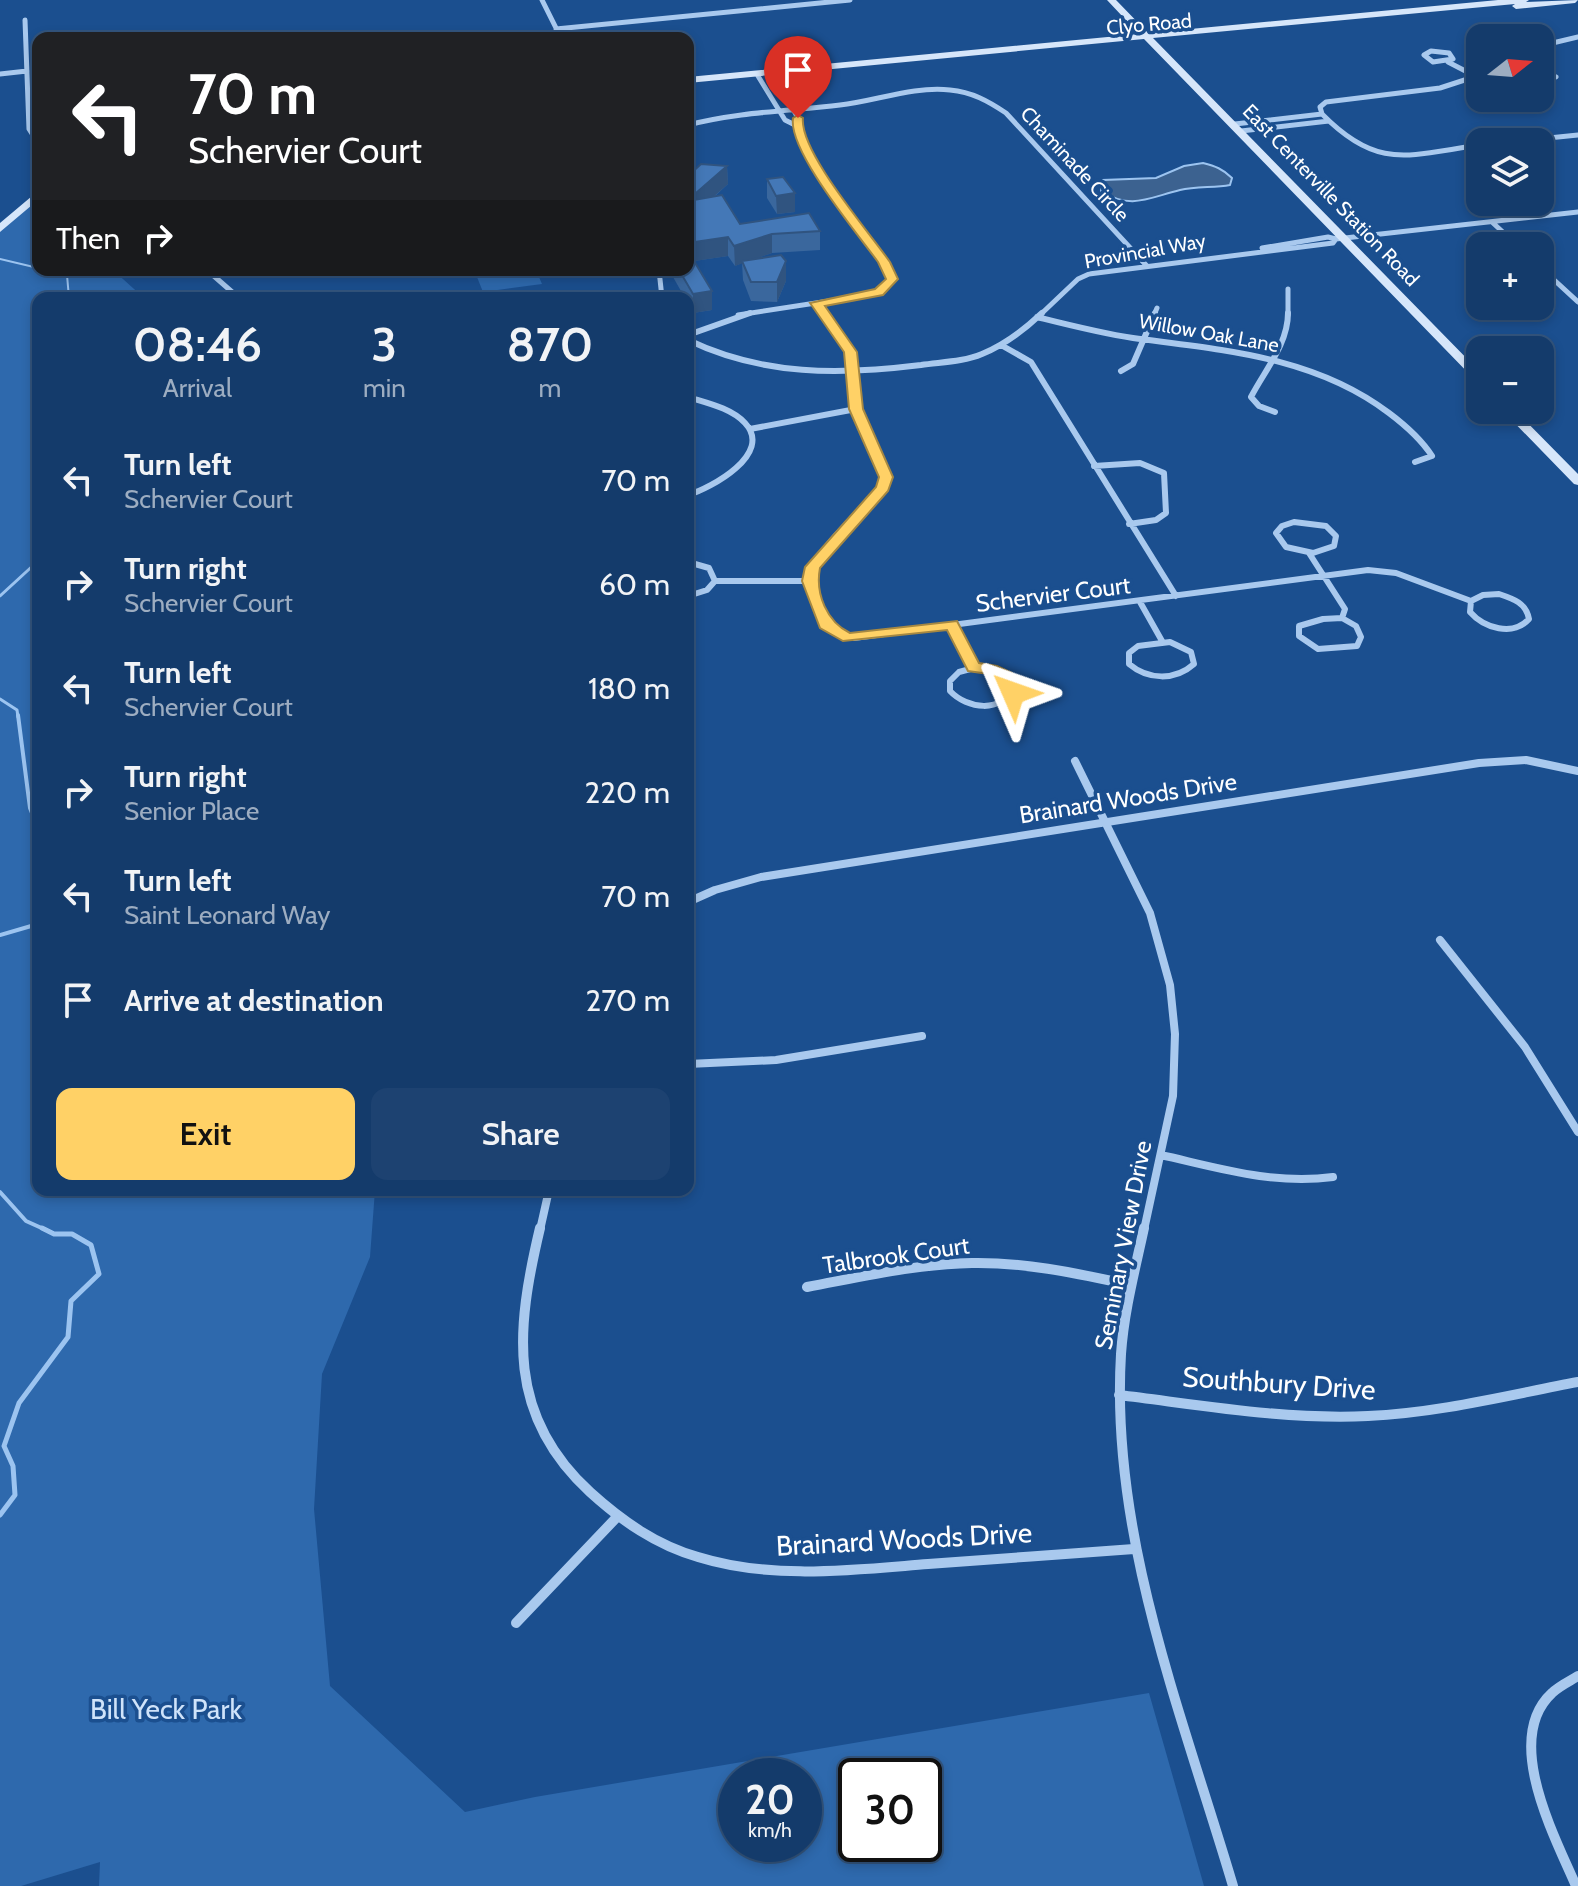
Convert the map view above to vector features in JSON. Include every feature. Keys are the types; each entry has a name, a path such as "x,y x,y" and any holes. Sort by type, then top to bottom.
{"street":[{"path":"542,0 558,32"},
{"path":"556,29 850,0"},
{"name":"East Centerville Station Road","path":"1111,0 1238,128 1339,238 1466,365"},
{"name":"Clyo Road","path":"694,80 758,76 1108,40 1148,39 1525,0"},
{"name":"Clyo Road","path":"773,74 1575,0"},
{"path":"25,20 32,136"},
{"path":"1108,40 1126,31 1130,20"},
{"path":"1554,43 1578,37"},
{"path":"1448,62 1453,57 1445,52 1431,51 1424,55 1430,60 1448,62 1466,70"},
{"path":"0,74 27,71"},
{"path":"694,335 738,315 868,295 889,285 890,272 812,163 797,126 798,118 773,74"},
{"path":"758,76 785,120 797,126"},
{"path":"1466,79 1422,91 1326,102 1320,107 1322,114 1356,145 1382,153 1466,146"},
{"name":"Chaminade Circle","path":"694,124 720,117 856,103 891,93 924,90 962,92 991,102 1006,113 1146,265"},
{"path":"1238,128 1322,114"},
{"path":"1238,128 1329,121"},
{"path":"1554,137 1578,135"},
{"path":"1,227 32,199"},
{"name":"Provincial Way","path":"694,341 725,357 769,367 850,372 955,360 980,355 1001,345 1078,279 1101,271 1333,243 1339,238 1578,212"},
{"path":"1493,223 1503,232"},
{"path":"214,276 232,292"},
{"path":"1554,280 1578,302"},
{"path":"1275,412 1259,406 1251,397 1271,358 1285,339 1288,289"},
{"path":"715,581 765,584 810,581 818,560 885,484 885,470 856,409 850,352 817,303"},
{"path":"1121,371 1133,364 1157,308"},
{"name":"Willow Oak Lane","path":"1037,317 1062,324 1271,358 1321,375 1369,398 1394,415 1427,447 1432,456 1415,462"},
{"path":"1001,345 1031,362 1176,596"},
{"path":"1369,398 1380,393"},
{"path":"694,399 729,412 750,429 856,409"},
{"path":"1522,424 1578,481"},
{"path":"694,493 709,489 737,466 750,451 750,429"},
{"path":"1094,466 1137,463 1156,467 1164,473 1166,513 1156,520 1129,524"},
{"path":"1309,553 1334,546 1336,536 1332,530 1311,522 1286,524 1278,529 1276,533 1280,542 1294,550 1309,553 1345,609 1342,618"},
{"path":"694,564 709,568 715,581"},
{"name":"Schervier Court","path":"810,581 828,628 848,638 1368,570 1387,571 1471,601"},
{"path":"694,594 707,590 715,581"},
{"path":"1483,595 1508,596 1527,609 1529,619 1518,627 1490,626 1470,612 1471,601 1483,595"},
{"path":"1140,602 1162,641 1181,645 1191,652 1194,659 1191,668 1158,677 1141,674 1129,664 1129,653 1135,647 1162,641"},
{"path":"1342,618 1360,631 1357,646 1321,651 1299,636 1299,626 1304,622 1342,618"},
{"path":"952,625 974,668"},
{"path":"974,668 992,669 1007,676 1013,687 1010,698 1005,702 973,707 953,696 949,686 954,676 974,668"},
{"name":"Brainard Woods Drive","path":"694,899 761,877 1506,760 1545,763 1578,771"},
{"name":"Seminary View Drive","path":"1075,761 1150,913 1170,985 1175,1060 1173,1096 1131,1285 1121,1354 1121,1450 1134,1549 1233,1886"},
{"path":"1440,940 1525,1047 1578,1132"},
{"path":"694,1064 771,1060 922,1036"},
{"path":"1161,1155 1274,1180 1305,1181 1333,1177"},
{"name":"Brainard Woods Drive","path":"548,1196 521,1325 522,1365 527,1391 545,1437 564,1466 617,1517 680,1552 738,1567 781,1573 1134,1549"},
{"name":"Talbrook Court","path":"807,1287 893,1271 972,1263 1049,1268 1131,1285"},
{"name":"Southbury Drive","path":"1119,1395 1307,1415 1364,1416 1437,1409 1578,1382"},
{"path":"516,1623 617,1517"},
{"path":"1576,1886 1535,1785 1529,1748 1533,1727 1544,1703 1559,1687 1578,1676"}],"green space":[{"name":"Bill Yeck Park","path":"32,200 32,276 120,276 137,292 32,292 32,1196 375,1196 370,1257 322,1374 314,1509 330,1686 465,1812 718,1766 718,1862 822,1862 822,1758 765,1758 1149,1693 1204,1886 99,1886 100,1862 21,1886 0,1886 0,229"},
{"path":"477,276 539,276 542,284 483,292"}],"shaded area":[{"path":"1203,163 1229,175 1232,178 1230,185 1186,189 1140,201 1122,200 1101,191 1103,180 1156,178 1184,166"}],"building":[{"path":"701,164 727,166 694,195 694,170"},
{"path":"783,177 795,193 776,196 767,179"},
{"path":"722,195 740,224 809,213 820,231 772,234 734,246 728,237 694,242 694,200"},
{"path":"781,255 786,261 777,282 751,282 742,261"},
{"path":"694,261 712,291 692,292 682,276 694,276"}],"waterway":[{"path":"0,259 32,267"},
{"path":"67,276 68,292"},
{"path":"0,596 32,567"},
{"path":"0,699 17,710 18,717"},
{"path":"18,715 32,813"},
{"path":"0,935 32,926"},
{"path":"0,1192 26,1221 46,1230"},
{"path":"42,1228 46,1230"},
{"path":"0,1515 15,1495 13,1466 4,1446 19,1403 68,1337 71,1301 99,1274 91,1245 72,1234 54,1234 46,1230"}],"route":[{"path":"798,118 797,126 808,156 884,262 892,279 879,292 817,303 850,352 856,409 886,477 883,488 813,567 811,590 828,628 848,638 952,625 974,668 992,669 1007,676 1013,693"}]}
